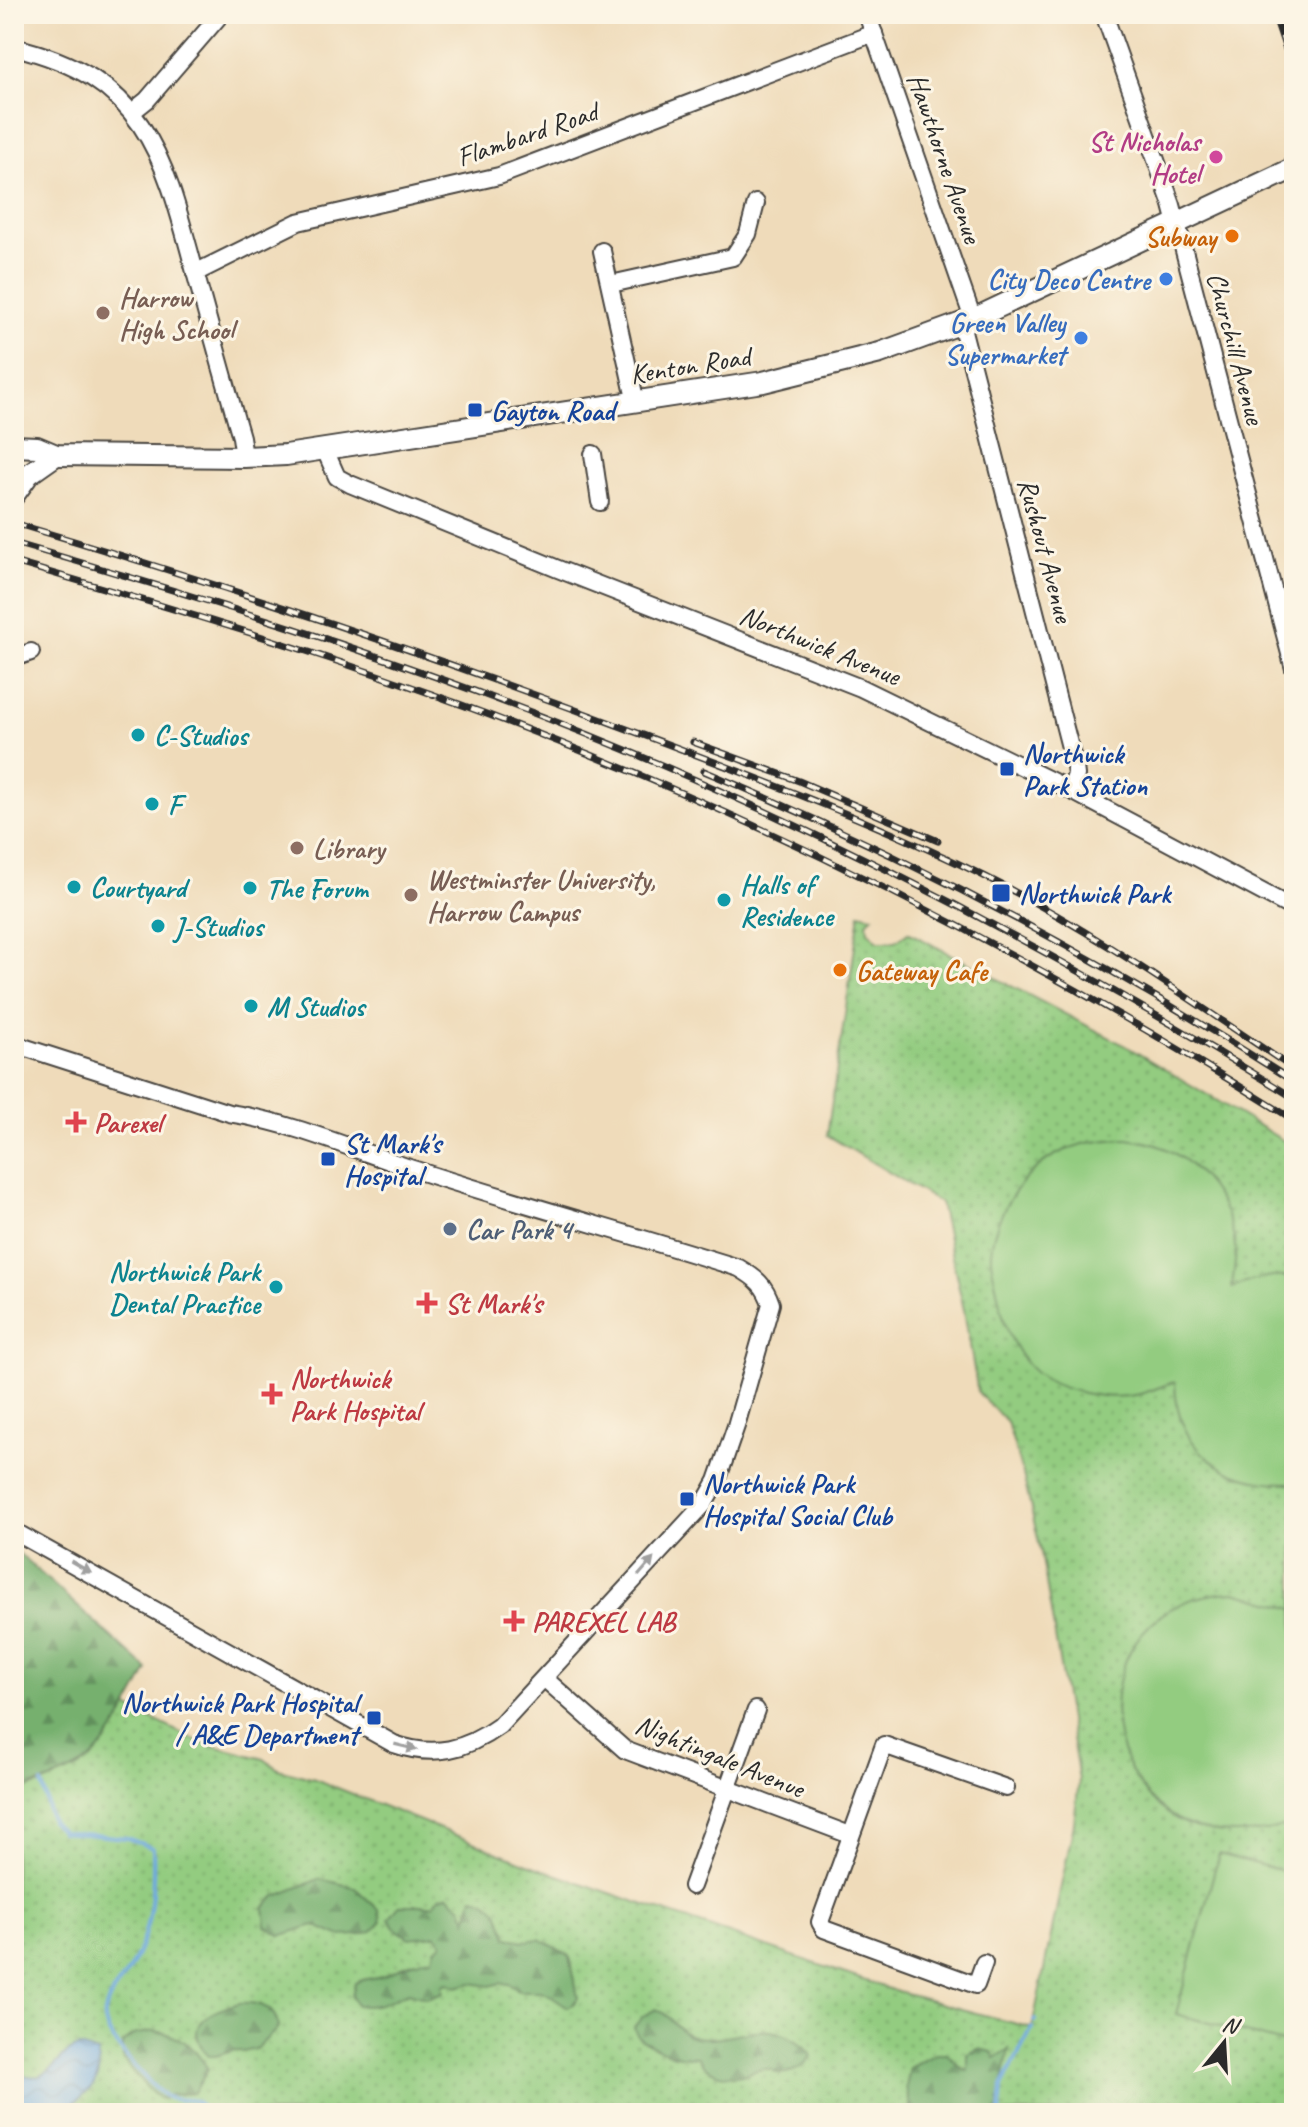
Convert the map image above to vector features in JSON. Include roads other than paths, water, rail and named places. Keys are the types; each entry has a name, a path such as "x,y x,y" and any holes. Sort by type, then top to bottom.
{"main road":[{"name":"Kenton Road","path":"14,446 37,447 56,455 244,457 325,450 636,403 778,378 880,353 967,321 1294,168"},
{"path":"14,495 29,474 56,455"}],"street":[{"path":"132,112 147,100 221,14"},
{"name":"Hawthorne Avenue","path":"867,14 967,321"},
{"name":"Churchill Avenue","path":"1104,14 1177,224 1294,669"},
{"name":"Flambard Road","path":"195,273 298,222 499,176 874,33"},
{"path":"14,47 72,65 109,89 132,112 153,145 171,183 244,457"},
{"path":"611,284 733,257 748,234 756,203"},
{"path":"602,251 636,403"},
{"name":"Rushout Avenue","path":"967,321 1075,767 1076,775 1070,790"},
{"name":"Northwick Avenue","path":"325,450 337,477 350,484 861,688 1070,790 1294,909"},
{"path":"593,454 600,502"},
{"path":"14,658 31,652"},
{"path":"14,1044 229,1113 260,1118 334,1141 357,1152 739,1268 758,1280 771,1304 717,1481 698,1511 499,1726 458,1749 434,1752 408,1749 321,1705 14,1529"},
{"name":"Nightingale Avenue","path":"544,1678 625,1750 850,1835"},
{"path":"692,1886 756,1710"},
{"path":"984,1963 976,1985 824,1929 820,1922 884,1745 1006,1788"}],"water":[{"path":"80,2047 97,2053 99,2069 85,2095 57,2108 27,2105 14,2096 14,2079 19,2075 40,2076 51,2070 68,2052"}],"waterway":[{"path":"42,1784 51,1821 62,1832 127,1838 153,1848 152,1891 145,1934 130,1968 110,1999 105,2020 114,2041 156,2089 169,2098 199,2103 205,2113"},
{"path":"1000,2113 1002,2086 1032,2028"}],"railway":[{"path":"1274,14 1294,73"},
{"path":"1292,14 1294,20"},
{"path":"14,523 246,595 475,673 852,816 941,855 1024,897 1142,968 1294,1069"},
{"path":"14,543 179,592 425,673 666,767 828,841 986,921 1141,1007 1294,1098"},
{"path":"14,562 342,663 536,733 635,773 924,908 1111,1010 1294,1120"},
{"path":"693,742 799,781 938,841"},
{"path":"704,771 857,839 1006,913 1151,994 1294,1082"}],"place":[{"name":"St Nicholas Hotel","path":"1216,157"},
{"name":"Subway","path":"1232,236"},
{"name":"City Deco Centre","path":"1166,279"},
{"name":"Harrow High School","path":"103,313"},
{"name":"Green Valley Supermarket","path":"1081,338"},
{"name":"Gayton Road","path":"475,410"},
{"name":"C-Studios","path":"138,735"},
{"name":"Northwick Park Station","path":"1007,769"},
{"name":"F","path":"152,804"},
{"name":"Library","path":"297,848"},
{"name":"Courtyard","path":"74,887"},
{"name":"The Forum","path":"250,888"},
{"name":"Northwick Park","path":"1001,893"},
{"name":"Westminster University, Harrow Campus","path":"411,895"},
{"name":"Halls of Residence","path":"724,900"},
{"name":"J-Studios","path":"158,926"},
{"name":"Gateway Cafe","path":"840,970"},
{"name":"M Studios","path":"251,1006"},
{"name":"Parexel","path":"76,1122"},
{"name":"St Mark's Hospital","path":"328,1159"},
{"name":"Car Park 4","path":"450,1229"},
{"name":"Northwick Park Dental Practice","path":"276,1287"},
{"name":"St Mark's","path":"427,1303"},
{"name":"Northwick Park Hospital","path":"272,1394"},
{"name":"Northwick Park Hospital Social Club","path":"687,1499"},
{"name":"PAREXEL LAB","path":"514,1621"},
{"name":"Northwick Park Hospital / A&E Department","path":"374,1718"}]}
